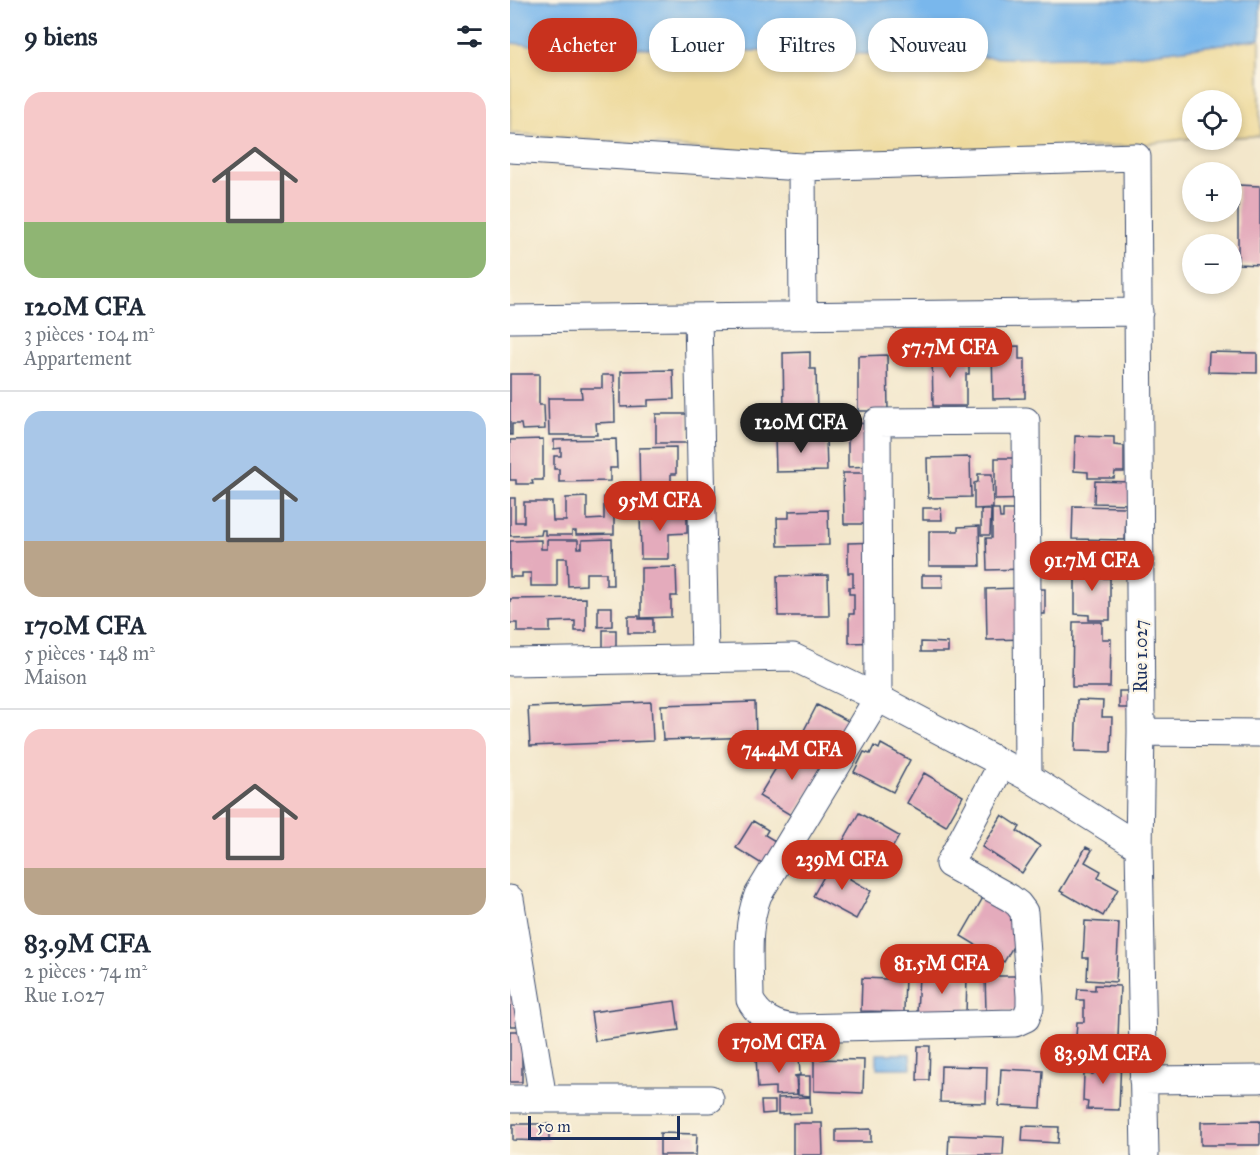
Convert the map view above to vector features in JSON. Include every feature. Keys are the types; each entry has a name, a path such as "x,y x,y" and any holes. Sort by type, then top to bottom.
{"street":[{"path":"510,149 802,167 803,316"},
{"name":"Rue 1.027","path":"802,167 1137,157 1141,732 1139,847 1145,1155"},
{"path":"510,319 1139,312"},
{"path":"698,317 705,658"},
{"path":"1002,764 950,864 1010,898 1024,912 1030,996 1030,1007 1026,1018 1015,1023 795,1028 773,1024 756,1010 750,1000 750,930 754,906 878,698 877,422 1026,421 1028,777"},
{"path":"510,662 793,657 878,698 1028,777 1139,847"},
{"path":"1141,732 1260,734"},
{"path":"510,899 514,946 543,1099"},
{"path":"1143,1080 1260,1079"},
{"path":"510,1099 710,1099"}],"sand":[{"path":"1260,39 1260,136 1242,137 1242,90 1182,90 1182,139 1130,146 802,157 510,133 510,43 528,44 528,72 637,72 637,47 649,47 649,72 745,72 745,50 757,50 757,72 856,72 856,53 868,54 868,72 988,72 988,57 1129,56"}],"water":[{"path":"510,0 1260,0 1260,39 1129,56 988,57 988,18 868,18 868,54 856,54 856,18 757,18 757,51 745,51 745,18 649,18 649,48 637,48 637,18 528,18 528,45 510,43"},
{"path":"877,1054 910,1054 911,1068 877,1068"}],"building":[{"path":"1242,185 1260,186 1260,265 1242,264 1242,234 1238,234 1238,222 1242,222"},
{"path":"1019,346 1019,359 1025,359 1025,398 993,399 992,347"},
{"path":"810,352 810,369 816,369 817,414 784,414 783,353"},
{"path":"969,352 966,406 933,406 932,353"},
{"path":"1209,352 1257,353 1257,373 1208,372"},
{"path":"887,355 888,411 858,411 858,356"},
{"path":"673,370 674,399 648,400 648,406 621,407 621,371"},
{"path":"510,374 539,374 539,405 544,405 545,429 522,430 521,424 512,424 512,435 510,435"},
{"path":"602,375 614,375 615,422 596,423 597,435 549,435 548,398 582,398 581,388 602,388"},
{"path":"656,414 688,414 688,443 656,443"},
{"path":"876,423 876,466 848,467 848,424"},
{"path":"775,436 826,436 827,471 776,472"},
{"path":"1075,436 1114,437 1114,445 1124,446 1124,472 1115,472 1114,478 1088,478 1088,472 1074,471"},
{"path":"543,439 543,480 532,480 533,484 516,484 516,480 510,480 510,440"},
{"path":"616,439 617,468 610,468 610,481 559,482 559,469 554,469 554,456 561,456 561,448 554,449 554,440"},
{"path":"676,447 676,474 671,474 671,498 640,499 639,448"},
{"path":"970,457 971,497 928,498 927,458"},
{"path":"995,458 1033,458 1034,499 995,500"},
{"path":"843,473 876,473 883,524 844,524"},
{"path":"978,474 992,474 993,508 974,509 974,483 978,482"},
{"path":"1095,481 1130,482 1130,504 1094,503"},
{"path":"587,497 587,520 604,519 604,497 614,497 614,534 576,535 576,531 572,531 572,535 545,535 545,530 542,530 541,535 510,536 510,498 515,498 515,522 524,522 524,502 552,502 553,521 566,521 566,498"},
{"path":"1073,506 1126,507 1125,540 1072,539"},
{"path":"923,508 941,508 942,520 923,520"},
{"path":"992,509 999,509 1000,518 1003,518 1003,510 1018,510 1027,569 987,570 986,538 992,538"},
{"path":"828,510 829,545 778,546 777,518 789,518 789,511"},
{"path":"981,510 991,510 990,535 981,535"},
{"path":"640,511 687,511 687,533 669,534 669,559 641,559"},
{"path":"979,526 980,566 929,566 929,531 958,531 958,527"},
{"path":"612,539 613,585 606,585 606,573 586,573 586,585 568,586 567,558 557,558 557,586 531,586 531,573 522,573 522,577 510,577 510,541 541,540 541,549 547,549 547,540 578,540 578,548 582,548 582,540"},
{"path":"883,542 888,642 849,643 849,614 854,614 854,594 849,594 849,587 853,587 853,573 848,573 848,543"},
{"path":"1075,564 1102,564 1101,578 1110,578 1110,620 1089,620 1089,615 1075,614"},
{"path":"676,567 677,596 671,596 671,617 641,618 641,568"},
{"path":"828,575 829,616 778,616 777,576"},
{"path":"922,575 942,575 943,587 922,587"},
{"path":"1022,588 1026,639 987,640 986,589"},
{"path":"1034,589 1045,589 1045,614 1031,614"},
{"path":"586,598 586,631 575,631 575,621 550,622 550,632 517,632 517,623 510,623 510,599"},
{"path":"598,607 612,607 612,626 598,627"},
{"path":"628,616 653,619 653,633 628,633"},
{"path":"1073,622 1102,622 1102,639 1111,639 1110,687 1072,687"},
{"path":"603,630 616,630 616,650 603,650"},
{"path":"921,642 948,643 948,652 921,652"},
{"path":"1119,691 1133,691 1133,708 1119,708"},
{"path":"1077,700 1103,701 1102,717 1112,717 1111,752 1075,751"},
{"path":"651,702 653,741 530,746 528,707"},
{"path":"755,702 756,737 663,740 661,705"},
{"path":"817,705 860,727 843,761 800,738"},
{"path":"881,744 910,760 893,792 854,772 864,752 870,754 874,746 879,749"},
{"path":"790,745 825,765 794,817 759,796"},
{"path":"924,773 963,796 946,826 907,803"},
{"path":"859,813 899,836 882,866 842,843"},
{"path":"1002,815 1020,827 1017,831 1040,846 1022,873 982,847"},
{"path":"753,821 768,830 765,835 780,844 778,874 736,848"},
{"path":"1086,847 1092,850 1085,862 1101,871 1098,878 1118,889 1103,916 1060,891"},
{"path":"832,862 852,874 850,879 871,891 856,919 813,896"},
{"path":"984,896 1027,922 1004,962 961,936"},
{"path":"1085,921 1119,923 1116,982 1087,980 1088,958 1083,958"},
{"path":"889,974 905,974 904,1012 861,1011 862,978 888,979"},
{"path":"919,976 967,978 966,1014 917,1013"},
{"path":"985,976 1018,976 1018,1011 986,1011"},
{"path":"1095,985 1120,986 1118,1038 1076,1037 1077,1022 1084,1022 1084,1000 1077,1000 1078,989 1095,990"},
{"path":"510,989 523,989 523,1026 510,1026"},
{"path":"675,1001 679,1030 595,1041 591,1012"},
{"path":"510,1031 522,1031 522,1082 510,1082"},
{"path":"918,1046 930,1046 929,1080 917,1080"},
{"path":"799,1056 800,1075 794,1076 796,1076 797,1094 775,1095 775,1087 758,1088 756,1058"},
{"path":"1093,1058 1121,1058 1119,1110 1087,1109 1088,1102 1083,1101 1084,1074 1093,1074"},
{"path":"814,1059 864,1060 863,1093 814,1091"},
{"path":"941,1066 987,1067 986,1103 940,1102"},
{"path":"1001,1069 1043,1071 1041,1108 999,1106"},
{"path":"798,1076 810,1076 810,1096 798,1095"},
{"path":"810,1097 811,1113 778,1114 778,1098"},
{"path":"761,1101 775,1101 775,1113 762,1114"},
{"path":"1260,1121 1260,1145 1201,1145 1201,1122"},
{"path":"793,1123 822,1123 823,1155 793,1155"},
{"path":"513,1124 549,1124 549,1141 513,1140"},
{"path":"1023,1126 1059,1127 1058,1143 1022,1141"},
{"path":"871,1129 871,1142 836,1142 836,1130"},
{"path":"660,1133 697,1134 696,1155 660,1155"},
{"path":"949,1135 1004,1137 1003,1155 948,1155"}]}
